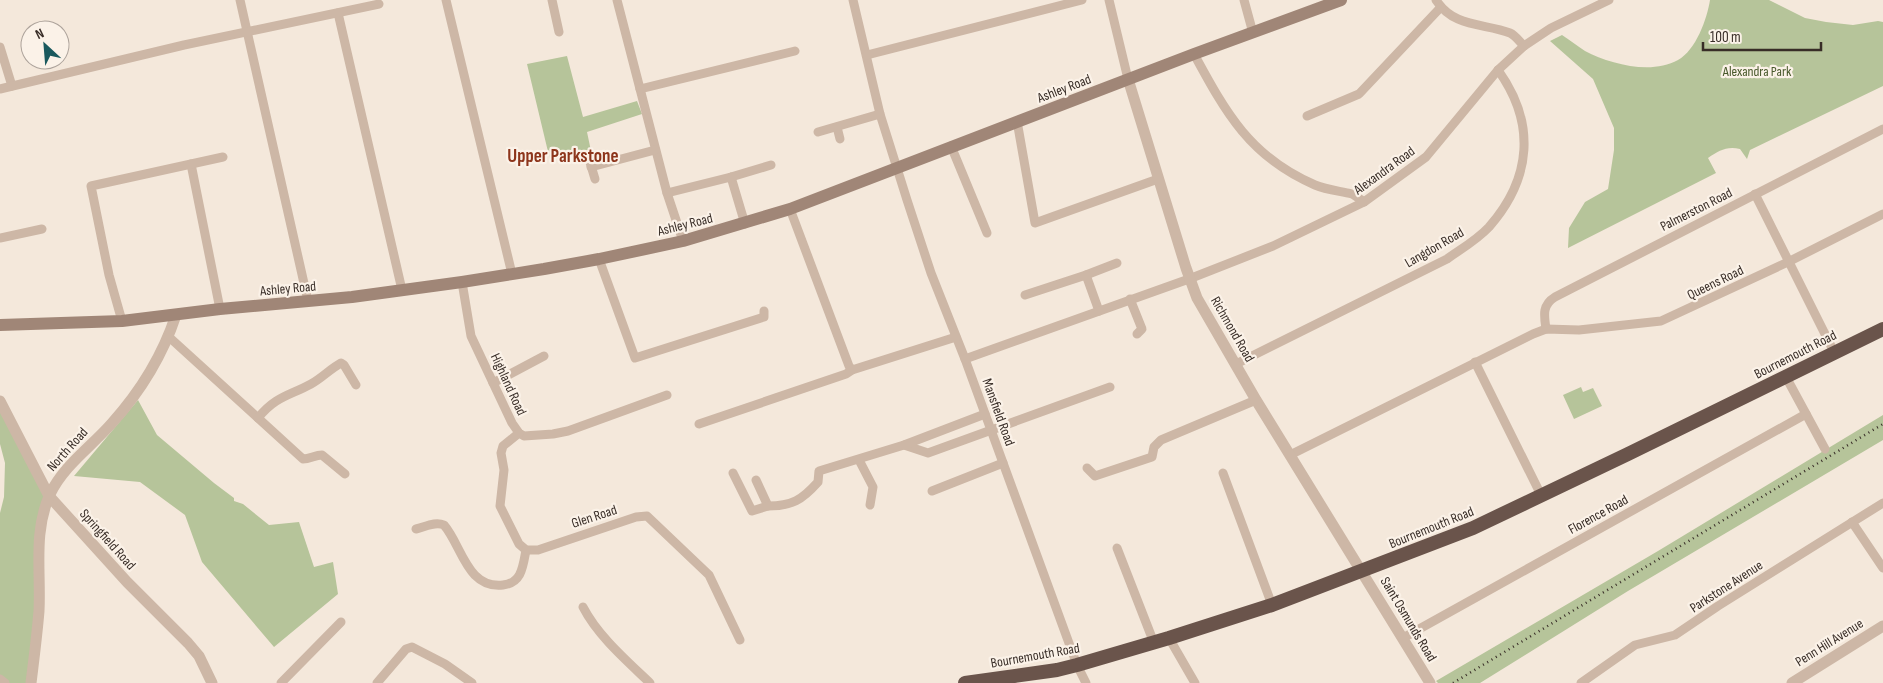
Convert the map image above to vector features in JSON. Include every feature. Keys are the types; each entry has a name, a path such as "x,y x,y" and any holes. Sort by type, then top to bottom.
{"highway":[{"name":"Bournemouth Road","path":"965,683 1057,670 1077,665 1154,643 1362,572 1473,528 1883,329"}],"main road":[{"name":"Ashley Road","path":"0,325 122,321 402,290 599,259 683,241 790,209 951,146 1341,0"}],"street":[{"path":"240,0 308,300"},
{"path":"446,0 512,274"},
{"path":"552,0 559,32"},
{"path":"617,0 655,150 683,241"},
{"name":"Mansfield Road","path":"852,0 880,114 896,168 932,273 1077,665 1086,683"},
{"path":"867,55 1082,0"},
{"path":"1108,0 1128,80"},
{"path":"1244,0 1253,33"},
{"name":"Alexandra Road","path":"965,358 1189,279 1273,246 1364,202 1426,157 1498,70 1524,46 1551,28 1609,0"},
{"path":"0,89 380,4"},
{"path":"1307,116 1359,94 1439,4 1470,24 1511,33 1524,46"},
{"path":"338,13 402,290"},
{"path":"0,47 12,86"},
{"path":"640,89 795,51"},
{"path":"1194,54 1232,120 1259,151 1289,172 1316,185 1352,195 1364,202"},
{"name":"Langdon Road","path":"1236,364 1447,259 1470,244 1488,228 1505,206 1518,182 1524,144 1524,123 1514,96 1498,70"},
{"name":"Richmond Road","path":"1128,80 1189,279 1197,298 1256,400 1362,572"},
{"path":"818,132 880,114"},
{"path":"1017,121 1035,224 1158,179"},
{"path":"837,127 840,139"},
{"name":"Palmerston Road","path":"1546,329 1544,310 1550,300 1555,297 1883,129"},
{"path":"951,146 987,233"},
{"path":"595,178 590,163 655,150"},
{"path":"122,321 91,186 224,157"},
{"path":"192,164 220,309"},
{"path":"667,193 731,177 771,164"},
{"path":"731,177 745,224"},
{"path":"1755,194 1834,352"},
{"path":"790,209 852,370"},
{"name":"Queens Road","path":"1546,329 1579,330 1661,321 1788,262 1883,214"},
{"path":"0,238 42,229"},
{"path":"599,259 635,361 766,317"},
{"path":"1026,295 1117,263"},
{"path":"1086,275 1098,311"},
{"name":"Highland Road","path":"462,282 471,336 512,423 519,433 524,436 568,431 668,395"},
{"path":"1130,299 1142,330 1137,334"},
{"name":"North Road","path":"31,683 39,611 40,526 49,496 73,461 118,415 146,377 169,337 176,315"},
{"path":"1290,455 1475,362 1546,329"},
{"path":"169,337 303,459 322,455 345,474"},
{"path":"699,424 846,374 852,370 956,337"},
{"path":"493,383 544,356"},
{"path":"1475,362 1541,495"},
{"path":"258,418 271,404 280,398 313,383 341,364 344,365 356,385"},
{"path":"1786,376 1825,449"},
{"path":"904,445 928,453 1110,387"},
{"path":"1087,468 1095,476 1152,457 1154,447 1161,440 1256,400"},
{"name":"Springfield Road","path":"0,401 49,496 127,582 188,643 199,656 212,683"},
{"path":"733,473 752,511 768,506 783,506 796,502 818,482 818,471 904,445 985,414"},
{"name":"Florence Road","path":"1403,638 1806,414"},
{"path":"416,529 439,523 450,526 470,570 481,579 494,585 504,585 519,578 526,550 519,544 500,506 504,470 501,452 503,446 519,433"},
{"path":"859,460 873,487 870,505"},
{"path":"932,491 1003,463"},
{"path":"1223,473 1272,604"},
{"path":"756,480 768,506"},
{"name":"Parkstone Avenue","path":"1580,683 1634,645 1675,635 1883,503"},
{"name":"Glen Road","path":"526,550 538,550 636,517 647,516 709,575 740,640"},
{"path":"1852,522 1883,568"},
{"path":"1117,548 1154,643"},
{"name":"Saint Osmunds Road","path":"1362,572 1430,683"},
{"path":"583,607 588,616 619,653 650,683"},
{"path":"281,683 341,622"},
{"name":"Penn Hill Avenue","path":"1792,683 1883,626"},
{"path":"1169,638 1195,683"},
{"path":"377,683 406,649 412,647 445,664 472,683"},
{"path":"0,679 5,683"}],"green space":[{"name":"Alexandra Park","path":"1710,0 1769,0 1805,18 1853,25 1883,22 1883,86 1750,150 1747,159 1740,149 1731,148 1719,151 1708,158 1716,173 1568,248 1569,228 1585,202 1608,189 1614,150 1614,128 1593,79 1550,41 1562,35 1585,51 1606,60 1631,66 1656,67 1678,60 1690,49 1700,33"},
{"path":"567,56 583,117 637,101 642,114 587,132 591,151 550,160 527,64"},
{"path":"1581,387 1583,392 1593,388 1602,406 1574,419 1563,395"},
{"path":"138,400 157,435 234,498 234,501 243,504 269,525 299,522 314,567 333,562 338,594 274,647 202,562 185,515 140,482 74,476"},
{"path":"0,401 49,496 40,526 31,683 0,683 0,513 4,497 5,463 0,444"},
{"path":"1883,415 1883,440 1628,591 1480,683 1438,683 1436,681 1658,551"}],"railway":[{"path":"1453,683 1883,424"}],"district":[{"name":"Upper Parkstone","path":"563,155"}]}
